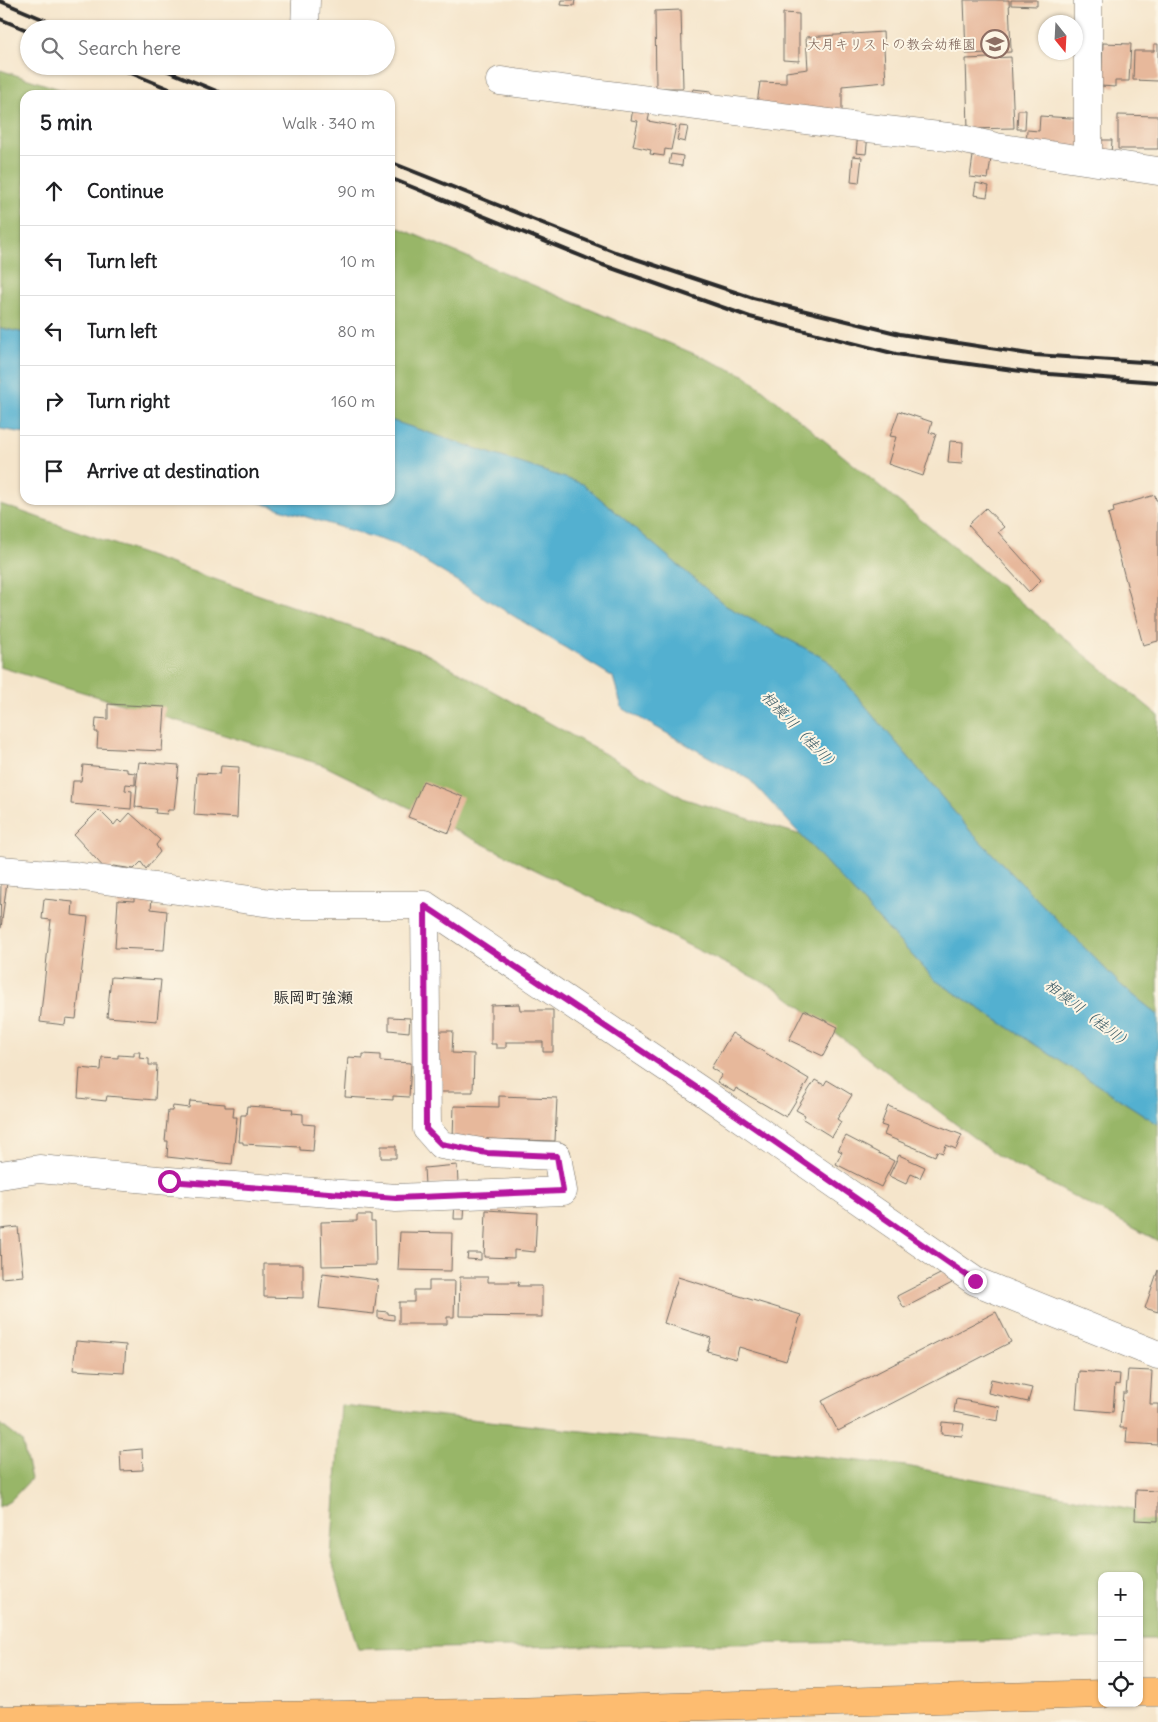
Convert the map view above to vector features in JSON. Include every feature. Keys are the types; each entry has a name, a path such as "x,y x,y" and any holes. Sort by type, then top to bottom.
{"highway":[{"path":"1143,1692 1158,1692"},
{"path":"0,1720 479,1713 1098,1694"}],"street":[{"path":"305,20 306,0"},
{"path":"1088,0 1088,160"},
{"path":"500,81 957,138 996,147 1158,171"},
{"path":"0,870 75,876 286,905 425,906 700,1090 975,1281 1158,1356"},
{"path":"0,1175 39,1169 396,1198 563,1191 557,1156 487,1153 441,1144 426,1129 425,906"}],"green space":[{"path":"0,70 62,90 20,90 20,332 0,328"},
{"path":"395,226 746,376 1158,715 1158,1015 1122,986 971,832 827,660 726,606 583,484 395,422"},
{"path":"0,504 425,653 685,799 801,835 935,980 1158,1124 1158,1241 998,1156 777,989 323,765 0,667"},
{"path":"341,1405 906,1466 1158,1514 1158,1639 1143,1639 1143,1572 1098,1572 1098,1639 358,1649 331,1558"},
{"path":"0,1424 22,1441 31,1479 10,1501 0,1507"}],"water":[{"path":"0,328 20,332 20,432 0,429"},
{"name":"相模川（桂川）","path":"395,422 583,484 726,606 827,660 971,832 1122,986 1158,1015 1158,1124 935,980 750,780 622,708 613,677 398,545 267,505 395,505"}],"building":[{"path":"562,0 575,0 574,6 561,5"},
{"path":"964,0 1009,0 1011,52 966,54"},
{"path":"1011,0 1037,0 1037,6 1011,5"},
{"path":"681,10 683,88 656,88 655,11"},
{"path":"783,13 799,14 799,61 783,60"},
{"path":"883,32 886,82 842,86 842,114 757,104 760,82 786,83 786,72 808,69 806,37"},
{"path":"1103,43 1131,44 1129,81 1115,81 1115,87 1101,86"},
{"path":"1154,44 1158,44 1158,81 1133,80 1134,51 1154,51"},
{"path":"1011,57 1014,128 968,129 966,59"},
{"path":"693,89 711,91 710,99 691,97"},
{"path":"633,109 650,112 648,121 676,126 671,150 665,149 664,156 650,154 651,150 633,146 638,121 631,120"},
{"path":"1018,110 1026,110 1025,129 1017,129"},
{"path":"1118,115 1158,116 1158,149 1118,149"},
{"path":"1040,116 1085,119 1083,150 1026,147 1027,130 1039,131"},
{"path":"680,126 688,127 685,142 677,140"},
{"path":"858,133 868,135 866,154 856,153"},
{"path":"1101,140 1112,140 1111,154 1100,154"},
{"path":"671,154 683,156 682,166 669,164"},
{"path":"853,156 862,157 859,183 851,182"},
{"path":"973,156 991,158 988,179 970,177"},
{"path":"976,183 989,186 987,197 974,195"},
{"path":"899,411 932,422 929,432 936,434 923,476 888,464 896,437 890,436"},
{"path":"950,441 963,442 962,464 948,463"},
{"path":"1155,495 1156,500 1158,500 1158,641 1143,645 1108,514 1114,512 1113,507"},
{"path":"986,508 1004,527 998,532 1041,580 1029,592 968,525"},
{"path":"108,704 165,707 162,751 97,748 98,732 95,732 96,718 108,719"},
{"path":"139,762 179,765 174,810 168,810 167,814 155,813 156,809 135,807"},
{"path":"83,765 127,769 127,772 135,773 135,785 126,784 125,790 132,791 131,809 71,804 73,781 81,781"},
{"path":"221,766 239,767 237,818 194,815 197,773 220,774"},
{"path":"423,781 463,797 449,833 408,817"},
{"path":"99,810 114,825 118,820 121,823 130,813 160,840 156,845 160,852 146,869 141,862 134,869 113,866 107,871 74,835"},
{"path":"1,882 7,882 0,928"},
{"path":"134,897 152,898 151,909 167,911 164,950 115,948 118,900 134,901"},
{"path":"44,899 73,902 72,915 88,917 76,1019 66,1018 65,1025 40,1022 51,920 42,919"},
{"path":"111,977 161,980 157,1021 107,1017"},
{"path":"519,1004 520,1010 553,1010 553,1052 543,1052 543,1042 506,1042 506,1048 496,1048 496,1044 491,1044 491,1005"},
{"path":"804,1010 838,1027 823,1056 789,1040"},
{"path":"389,1017 410,1018 409,1032 389,1030"},
{"path":"434,1031 453,1031 452,1053 474,1054 473,1092 432,1092"},
{"path":"732,1033 809,1079 786,1117 736,1088 734,1092 717,1082 722,1075 711,1068"},
{"path":"134,1052 140,1052 139,1058 149,1059 149,1065 157,1065 155,1100 107,1096 106,1101 78,1098 80,1068 101,1070 102,1057 134,1056"},
{"path":"363,1054 380,1055 380,1061 411,1063 409,1097 393,1096 393,1100 345,1097 348,1057 363,1058"},
{"path":"815,1080 824,1085 827,1080 852,1095 837,1119 841,1122 832,1137 803,1119 805,1115 796,1110"},
{"path":"499,1096 557,1098 555,1141 453,1138 454,1106 499,1107"},
{"path":"190,1101 225,1104 225,1107 234,1107 233,1117 237,1117 232,1164 167,1157 168,1141 165,1141 168,1111 172,1111 173,1106 189,1108"},
{"path":"247,1106 293,1109 292,1113 303,1114 303,1124 315,1125 313,1151 300,1150 300,1147 243,1144 243,1142 239,1142 241,1115 246,1115"},
{"path":"888,1106 962,1135 956,1149 946,1145 943,1153 937,1151 935,1156 884,1135 887,1127 881,1125"},
{"path":"846,1136 894,1161 881,1187 836,1164 842,1152 838,1150"},
{"path":"381,1146 396,1146 396,1158 381,1158"},
{"path":"899,1155 925,1167 920,1178 911,1174 906,1184 889,1176"},
{"path":"457,1165 458,1182 425,1185 424,1168"},
{"path":"455,1198 465,1199 464,1219 454,1219"},
{"path":"486,1210 537,1213 535,1252 514,1250 514,1258 484,1257"},
{"path":"357,1215 371,1215 371,1222 375,1222 376,1265 322,1266 321,1222 357,1221"},
{"path":"18,1227 23,1276 1,1278 0,1229"},
{"path":"400,1232 452,1233 451,1271 398,1270"},
{"path":"468,1253 481,1253 481,1260 467,1259"},
{"path":"264,1264 303,1264 303,1298 264,1297"},
{"path":"1158,1270 1158,1312 1145,1308"},
{"path":"946,1271 952,1283 904,1308 897,1296"},
{"path":"323,1273 378,1280 374,1314 319,1308"},
{"path":"460,1277 488,1277 488,1282 519,1282 518,1286 542,1286 542,1317 459,1316"},
{"path":"678,1277 801,1315 786,1361 739,1347 736,1359 707,1351 711,1338 664,1323"},
{"path":"429,1281 455,1281 454,1317 447,1317 447,1324 399,1324 399,1302 414,1302 414,1290 429,1290"},
{"path":"378,1311 394,1315 394,1320 378,1318"},
{"path":"996,1312 1011,1342 838,1431 822,1401"},
{"path":"76,1341 126,1345 124,1373 73,1370"},
{"path":"1128,1370 1152,1371 1150,1404 1158,1404 1158,1445 1126,1443 1127,1428 1120,1428 1123,1393 1126,1393"},
{"path":"1079,1371 1120,1374 1119,1385 1115,1384 1113,1412 1076,1409"},
{"path":"991,1379 1032,1388 1028,1402 988,1393"},
{"path":"956,1399 1000,1407 998,1421 954,1412"},
{"path":"942,1422 964,1424 962,1436 941,1434"},
{"path":"142,1449 143,1470 121,1471 120,1451"},
{"path":"1136,1490 1158,1491 1158,1521 1135,1520"}],"railway":[{"path":"0,1 45,20"},
{"path":"0,19 20,27"},
{"path":"136,75 172,90"},
{"path":"178,75 214,90"},
{"path":"395,164 615,252 753,298 900,334 1035,355 1158,363"},
{"path":"395,180 603,265 750,317 896,354 1035,373 1158,382"}],"place":[{"name":"大月キリストの教会幼稚園","path":"995,44"}],"district":[{"name":"賑岡町強瀬","path":"313,997"}],"route":[{"path":"169,1181 396,1198 563,1191 557,1156 487,1153 441,1144 426,1129 425,906 700,1090 975,1281"}]}
